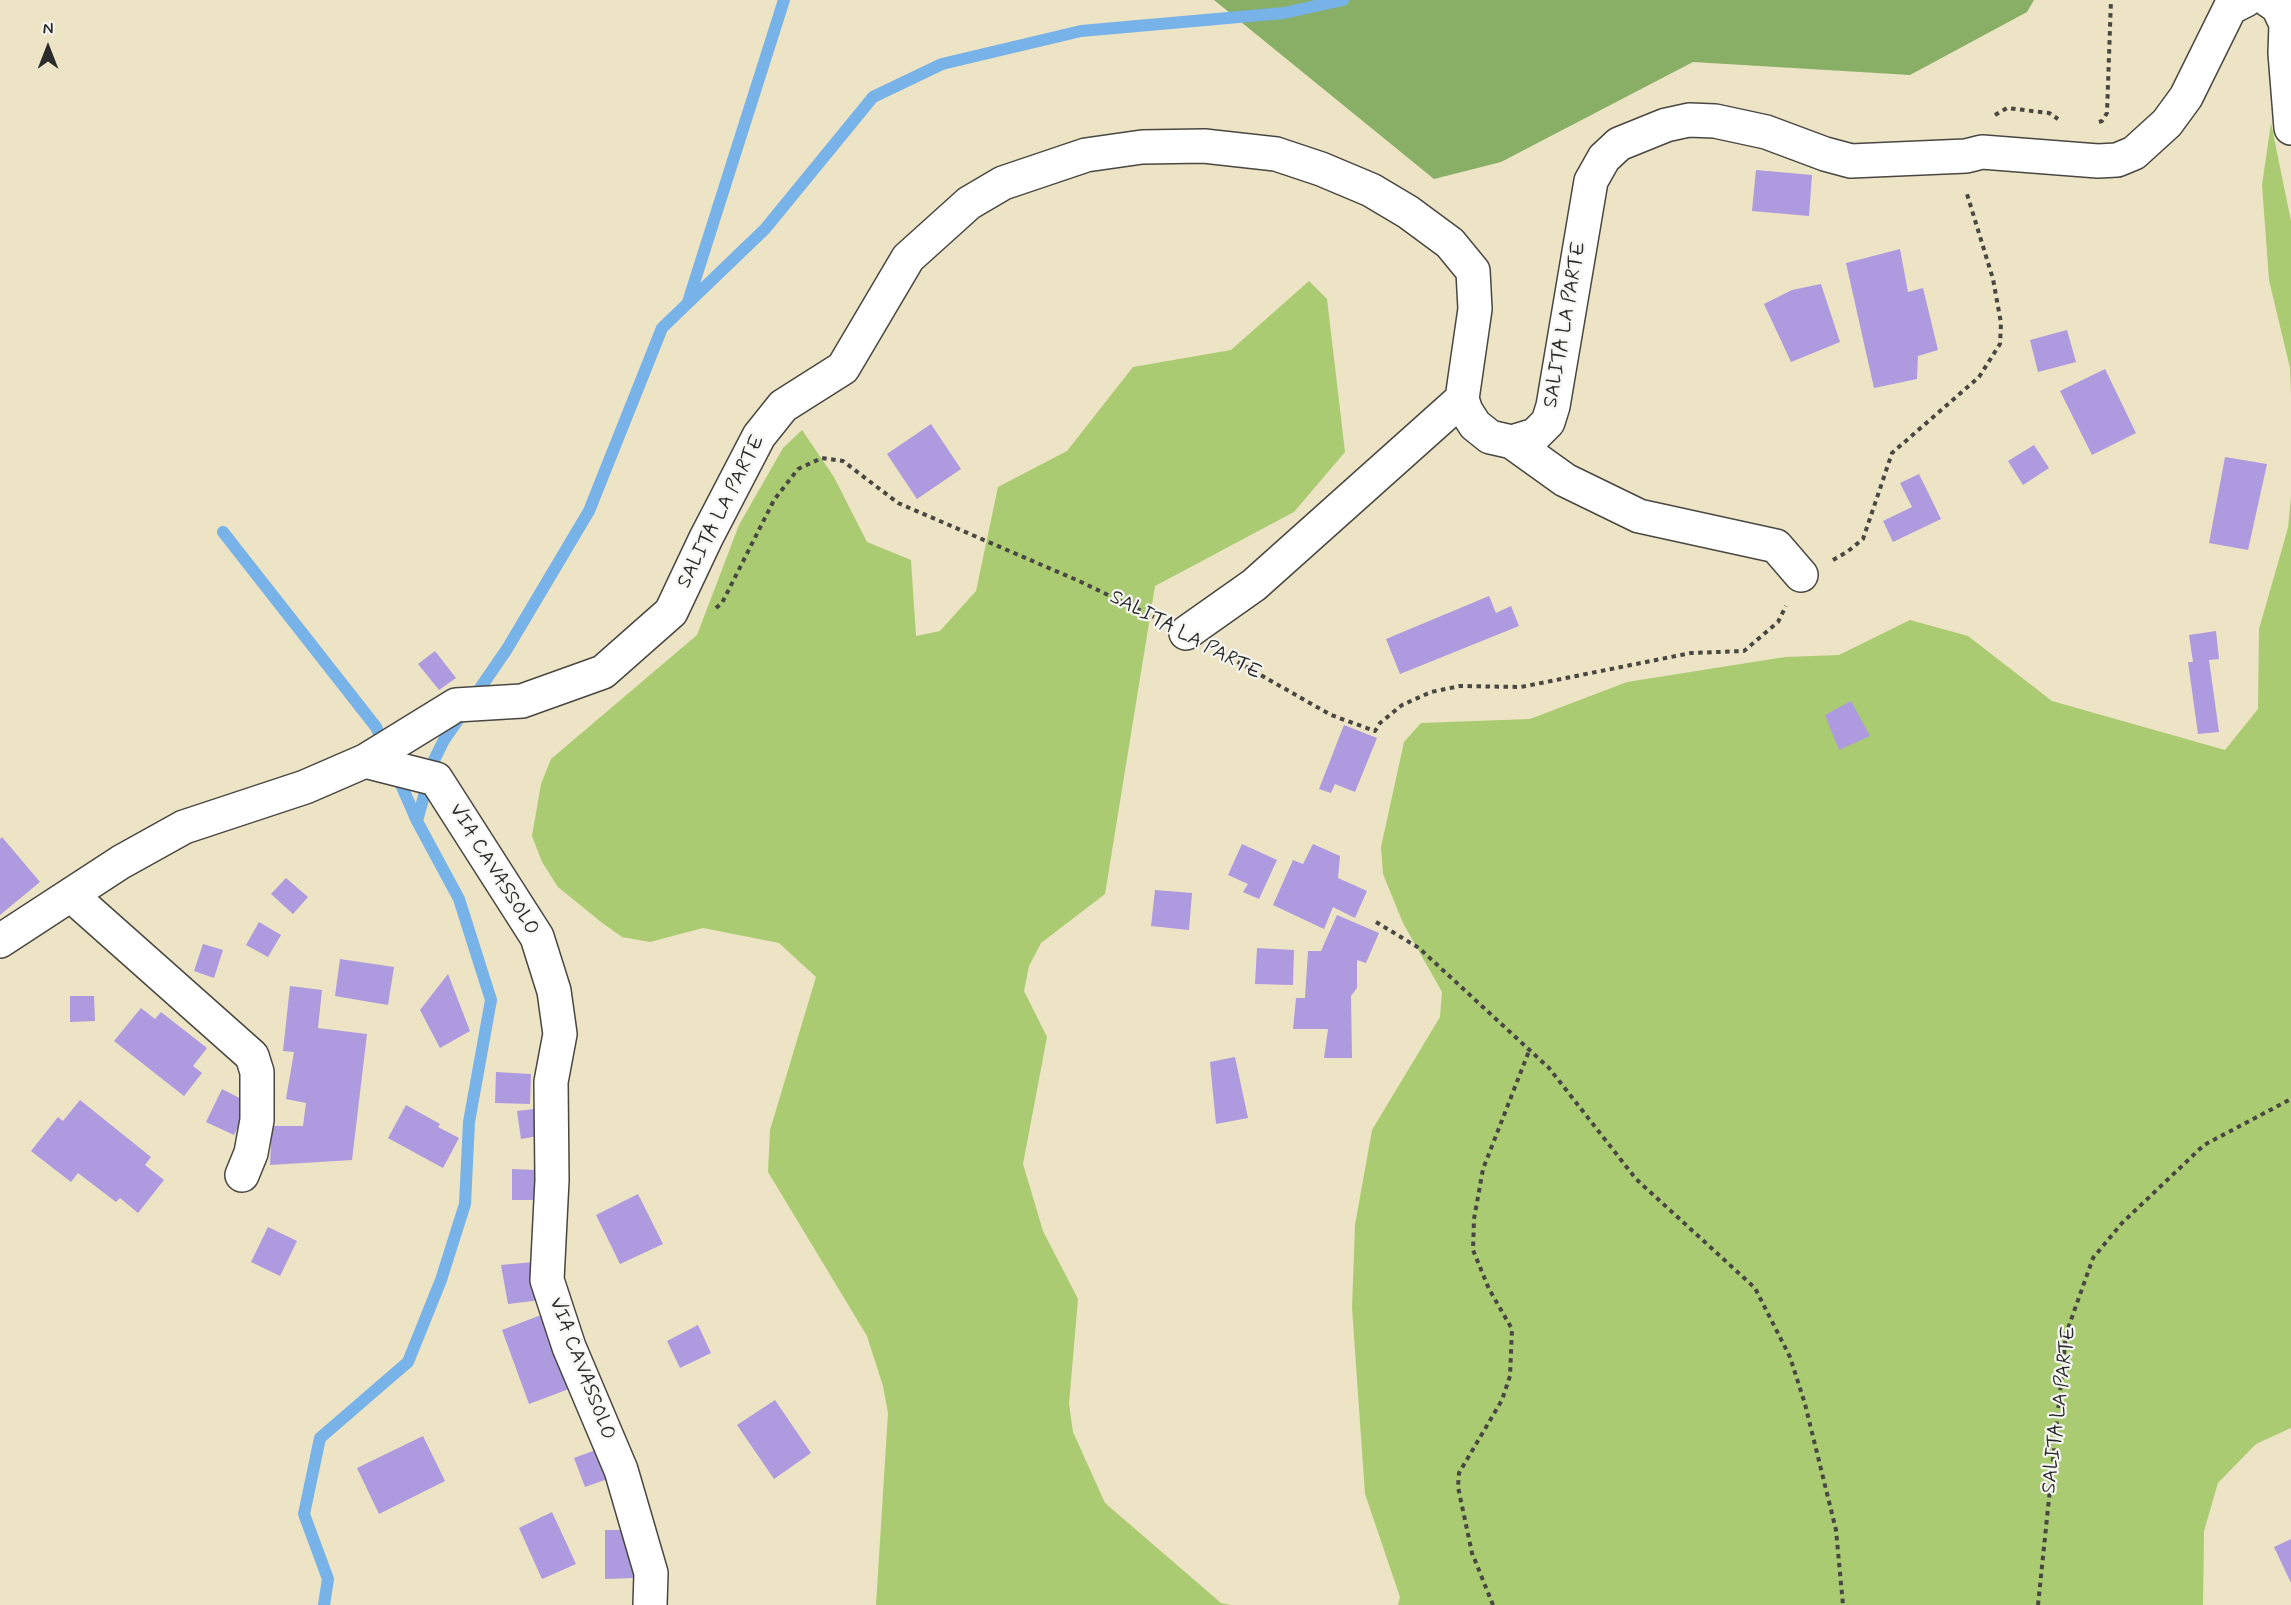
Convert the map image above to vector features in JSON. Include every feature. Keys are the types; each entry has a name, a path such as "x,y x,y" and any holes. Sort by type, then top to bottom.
{"street":[{"name":"SALITA LA PARTE","path":"1512,442 1535,435 1548,422 1591,181 1604,158 1619,144 1666,125 1689,120 1715,121 1748,128 1851,161 1966,156 1982,152 2098,161 2117,160 2134,153 2167,123 2186,97 2230,8 2246,0"},
{"path":"2268,0 2278,7 2286,24 2285,53 2291,128"},
{"name":"SALITA LA PARTE","path":"365,761 456,705 522,701 603,672 671,612 759,436 783,406 843,368 908,258 969,202 1003,183 1040,169 1086,155 1131,149 1204,146 1276,154 1321,169 1371,190 1408,212 1450,243 1473,270 1475,309 1462,399"},
{"path":"1186,633 1254,585 1462,399 1475,425 1490,437 1512,442 1565,480 1640,516 1776,546 1801,575"},
{"path":"0,941 121,862 184,827 305,787 365,761"},
{"name":"VIA CAVASSOLO","path":"365,761 436,779 537,937 554,991 560,1034 551,1082 552,1180 547,1280 569,1347 621,1470 651,1573 650,1605"},
{"path":"72,896 252,1056 257,1072 256,1120 251,1153 242,1174"}],"path":[{"path":"2092,124 2102,121 2107,113 2111,0"},
{"path":"1966,156 1973,129 2007,108 2049,113 2067,124"},
{"name":"SALITA LA PARTE","path":"714,610 722,603 774,500 798,469 822,458 843,460 898,503 1079,581 1186,633 1331,715 1375,731 1380,723 1402,705"},
{"path":"1376,922 1419,948 1549,1068 1636,1179 1755,1288 1790,1357 1805,1404 1836,1530 1844,1605"},
{"path":"1493,1605 1472,1553 1458,1487 1459,1473 1502,1400 1510,1376 1512,1329 1489,1289 1473,1250 1474,1219 1483,1169 1529,1051"},
{"name":"SALITA LA PARTE","path":"2038,1605 2066,1334 2093,1258 2122,1223 2204,1146 2291,1099"}],"green space":[{"path":"1214,0 2034,0 2027,12 1910,75 1693,62 1501,162 1434,179"},
{"path":"2271,123 2291,221 2291,395 2290,368 2269,280 2262,185"},
{"path":"1309,281 1327,299 1345,452 1294,512 1155,586 1105,894 1041,943 1029,966 1024,991 1047,1037 1023,1164 1043,1231 1078,1299 1069,1404 1073,1432 1105,1503 1221,1603 1231,1605 876,1605 888,1413 883,1386 867,1336 768,1172 770,1130 816,977 779,943 703,928 650,942 622,937 558,887 542,862 532,836 541,784 551,759 697,635 739,525 783,448 802,430 834,477 867,542 911,560 916,636 940,631 976,591 998,487 1067,451 1133,367 1231,350"},
{"path":"2291,496 2291,1428 2256,1444 2218,1483 2204,1531 2203,1605 1398,1605 1400,1597 1365,1494 1352,1308 1355,1225 1372,1130 1440,1017 1442,992 1403,923 1383,874 1381,847 1404,742 1421,723 1530,719 1627,682 1785,657 1839,655 1910,620 1968,636 2052,701 2225,750 2258,709 2259,629 2288,528"}],"building":[{"path":"1756,170 1812,175 1809,216 1752,211"},
{"path":"1900,249 1908,292 1923,288 1938,350 1918,356 1917,379 1874,388 1846,263"},
{"path":"1821,284 1840,342 1791,362 1764,304 1792,290"},
{"path":"2067,330 2076,362 2038,372 2030,340"},
{"path":"2105,369 2136,433 2092,455 2060,391"},
{"path":"931,424 961,469 917,499 887,454"},
{"path":"2034,445 2049,468 2023,485 2008,461"},
{"path":"2225,457 2267,464 2248,550 2209,543"},
{"path":"1919,474 1941,519 1893,542 1883,521 1912,507 1900,483"},
{"path":"1489,596 1496,613 1511,606 1519,626 1400,674 1386,639"},
{"path":"2216,631 2219,659 2209,660 2219,732 2198,734 2188,662 2193,662 2189,635"},
{"path":"435,651 456,678 439,690 418,664"},
{"path":"1851,701 1870,736 1839,750 1825,715"},
{"path":"1344,725 1377,738 1355,792 1335,784 1331,793 1319,789"},
{"path":"2,837 40,882 0,915 0,839"},
{"path":"1242,844 1277,860 1259,899 1243,892 1248,884 1228,875"},
{"path":"1313,844 1340,856 1338,878 1367,891 1355,918 1333,907 1324,929 1273,905 1293,860 1303,864"},
{"path":"286,878 308,897 293,914 271,894"},
{"path":"1155,890 1192,893 1189,930 1151,926"},
{"path":"1337,915 1379,933 1366,963 1357,960 1357,988 1351,996 1352,1058 1324,1058 1328,1029 1293,1029 1296,998 1305,998 1308,951 1321,951"},
{"path":"259,922 281,935 268,957 246,945"},
{"path":"203,944 223,950 214,978 194,971"},
{"path":"1257,948 1294,950 1293,985 1255,984"},
{"path":"340,959 394,967 388,1005 335,996"},
{"path":"448,974 470,1031 440,1048 420,1010"},
{"path":"290,986 322,990 318,1028 367,1034 352,1160 270,1165 272,1126 303,1126 306,1103 286,1099 294,1052 283,1051"},
{"path":"70,996 94,996 95,1021 70,1022"},
{"path":"141,1008 155,1019 161,1012 207,1048 193,1066 202,1073 184,1096 114,1041"},
{"path":"1235,1057 1248,1118 1216,1124 1210,1062"},
{"path":"496,1072 531,1074 530,1104 495,1103"},
{"path":"222,1089 249,1103 234,1135 206,1122"},
{"path":"80,1100 151,1157 145,1165 164,1180 138,1213 120,1198 116,1202 78,1173 71,1182 31,1151 58,1117 63,1121"},
{"path":"406,1105 440,1124 438,1127 459,1138 443,1168 388,1138"},
{"path":"534,1109 538,1136 521,1139 517,1111"},
{"path":"512,1169 536,1170 536,1200 512,1200"},
{"path":"638,1194 663,1244 620,1264 596,1215"},
{"path":"268,1227 297,1241 280,1276 251,1262"},
{"path":"534,1262 541,1300 508,1304 501,1265"},
{"path":"554,1310 582,1384 529,1404 502,1330"},
{"path":"698,1325 711,1353 680,1368 667,1341"},
{"path":"775,1400 811,1453 774,1479 737,1425"},
{"path":"423,1436 445,1481 379,1514 357,1468"},
{"path":"601,1448 613,1477 585,1487 574,1458"},
{"path":"552,1512 576,1564 542,1579 519,1528"},
{"path":"605,1530 633,1530 633,1578 605,1579"},
{"path":"2291,1539 2291,1583 2274,1547"}],"waterway":[{"path":"688,302 784,0"},
{"path":"472,700 507,649 589,511 662,328 765,229 873,97 942,64 1081,31 1284,13 1343,0"},
{"path":"223,532 376,727 384,746"},
{"path":"417,821 434,760 444,740 462,714"},
{"path":"324,1605 328,1579 304,1514 320,1438 408,1362 441,1280 465,1204 469,1122 491,1000 459,899 417,821 396,773"}]}
